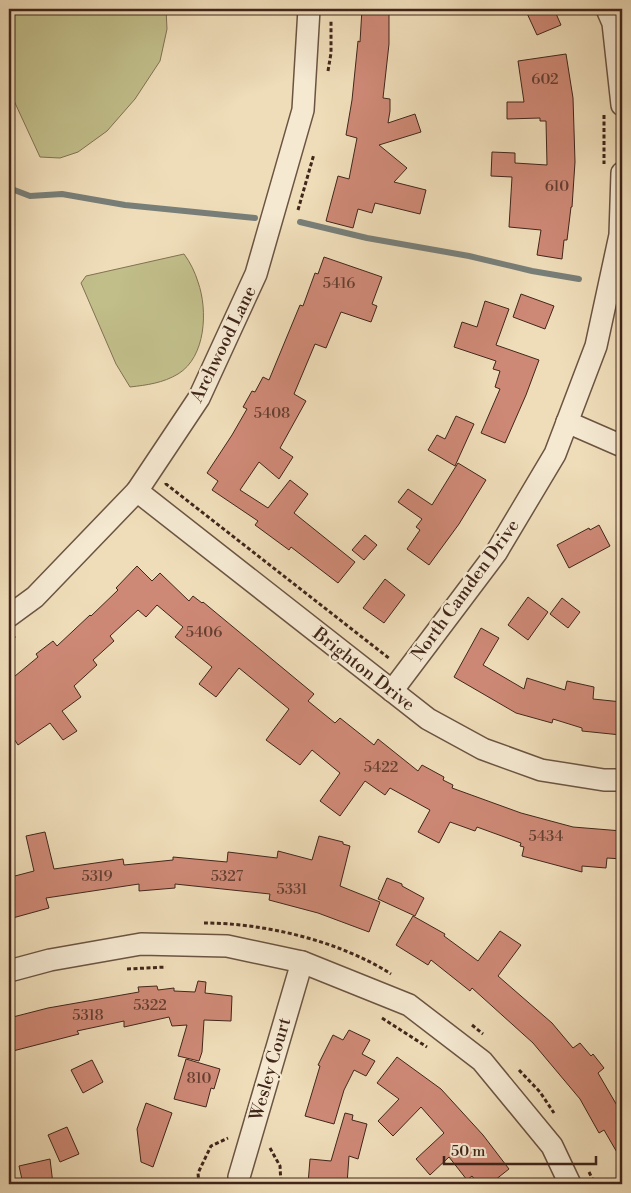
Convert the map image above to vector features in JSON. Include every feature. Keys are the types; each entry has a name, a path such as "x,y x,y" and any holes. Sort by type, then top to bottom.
{"street":[{"name":"Archwood Lane","path":"9,616 34,597 137,491 199,398 256,274 303,110 309,9"},
{"path":"607,9 613,23 613,109"},
{"name":"North Camden Drive","path":"392,691 496,554 555,454 596,346 620,234 613,172"},
{"path":"567,422 622,446"},
{"name":"Brighton Drive","path":"137,491 428,719 483,749 541,770 604,780 622,780"},
{"path":"9,971 50,960 141,944 227,946 302,962 409,1005 482,1061 552,1146 570,1184"},
{"name":"Wesley Court","path":"239,1177 302,962"}],"path":[{"path":"326,80 331,53 331,18"},
{"path":"613,109 613,172"},
{"path":"296,216 314,152"},
{"path":"171,476 166,484 393,661"},
{"path":"118,970 174,967"},
{"path":"380,1017 428,1048"},
{"path":"199,1184 198,1173 210,1146 233,1136"},
{"path":"268,1145 280,1166 281,1184"}],"shaded area":[{"path":"9,9 166,9 167,29 160,61 135,99 107,131 78,152 60,158 40,157 9,90"},
{"path":"184,254 194,271 201,293 203,319 199,345 187,366 178,374 161,382 130,387 116,364 81,283 86,276"}],"building":[{"path":"362,9 389,9 389,44 383,98 390,99 388,123 415,114 421,132 379,145 407,168 394,182 426,190 420,214 375,203 372,213 358,209 353,228 326,221 338,176 349,179 357,138 346,135 352,100 358,41 360,42"},
{"path":"525,9 554,9 561,25 537,35"},
{"path":"566,54 573,98 575,162 572,207 567,240 564,240 562,259 537,255 541,230 509,227 512,177 491,176 492,152 515,153 515,163 547,165 546,121 540,121 540,118 507,119 507,102 524,102 518,61"},
{"path":"324,257 382,277 372,304 377,306 371,322 341,312 326,348 315,344 294,394 306,401 280,448 293,457 279,479 259,462 240,490 268,508 290,480 308,494 294,513 355,562 338,583 291,547 289,550 255,525 258,521 212,490 218,481 207,473 247,409 243,407 252,391 255,392 263,377 269,380 300,305 303,306 315,273 318,274"},
{"path":"521,294 554,306 545,329 513,317"},
{"path":"485,301 509,309 496,345 539,360 505,443 481,433 500,389 495,387 500,371 493,369 496,361 454,347 462,322 477,327"},
{"path":"456,416 474,424 455,466 428,450 437,435 445,439"},
{"path":"458,463 486,480 459,524 429,565 407,549 420,530 416,527 422,519 398,502 408,489 432,505"},
{"path":"599,525 610,546 569,568 557,545 589,528 590,530"},
{"path":"365,535 377,545 364,560 352,550"},
{"path":"137,566 152,581 160,573 189,601 193,596 203,602 314,694 308,701 335,723 340,718 374,745 378,739 418,771 422,765 444,777 443,780 453,785 452,788 521,813 573,827 622,831 622,859 607,858 606,868 582,866 582,872 522,856 524,847 520,846 521,843 477,827 475,831 450,822 439,843 418,832 430,810 390,788 385,795 365,781 340,816 320,801 340,773 312,750 300,765 266,740 289,709 239,668 216,697 199,684 212,667 175,637 183,627 157,605 146,617 138,610 110,636 114,641 93,660 97,665 74,686 81,697 62,711 77,731 63,740 50,723 18,745 9,731 9,681 38,657 36,654 53,641 57,646 91,616 118,590 116,588"},
{"path":"385,579 405,595 384,623 363,608"},
{"path":"528,597 548,612 528,640 508,625"},
{"path":"562,598 580,612 568,628 550,614"},
{"path":"481,628 499,638 483,665 524,689 527,678 565,690 567,681 594,687 593,699 622,702 621,735 582,731 582,728 553,719 552,723 516,713 454,677"},
{"path":"45,832 54,869 123,859 124,865 173,860 173,857 227,862 228,852 277,858 278,851 312,860 319,836 343,842 343,844 350,846 340,886 380,902 369,932 318,913 269,900 270,894 175,884 175,888 139,891 139,884 46,898 49,908 9,919 9,885 13,884 11,877 34,871 26,836"},
{"path":"387,878 402,884 402,886 424,898 415,916 378,899"},
{"path":"413,916 445,934 444,936 478,961 500,931 521,945 498,976 552,1023 573,1048 580,1043 591,1056 593,1054 604,1068 598,1073 622,1114 622,1161 604,1130 599,1133 580,1099 533,1043 472,988 470,991 431,960 428,965 396,945"},
{"path":"198,981 206,982 205,993 232,996 231,1021 204,1020 202,1052 199,1061 178,1056 187,1025 172,1026 169,1017 124,1027 124,1021 77,1031 79,1034 9,1052 9,1018 48,1008 139,992 138,987 157,986 158,990 174,988 174,991 195,992"},
{"path":"349,1030 370,1040 362,1054 375,1061 366,1076 354,1070 344,1090 334,1124 305,1116 320,1066 318,1065 333,1035 343,1040"},
{"path":"397,1057 441,1089 483,1135 509,1169 490,1184 478,1184 472,1176 467,1180 449,1157 430,1175 416,1159 444,1133 421,1107 393,1136 378,1121 399,1099 377,1083"},
{"path":"186,1059 220,1069 214,1089 211,1088 206,1107 174,1099"},
{"path":"92,1060 103,1082 83,1093 71,1070"},
{"path":"146,1103 172,1113 153,1167 141,1162 137,1129"},
{"path":"345,1113 353,1115 352,1120 367,1124 358,1159 349,1156 347,1184 308,1184 310,1159 331,1161"},
{"path":"67,1127 79,1154 60,1162 48,1135"},
{"path":"50,1159 53,1184 23,1184 19,1166"}],"waterway":[{"path":"9,188 30,196 62,194 125,205 255,218"},
{"path":"300,222 367,238 469,256 532,271 579,279"}]}
